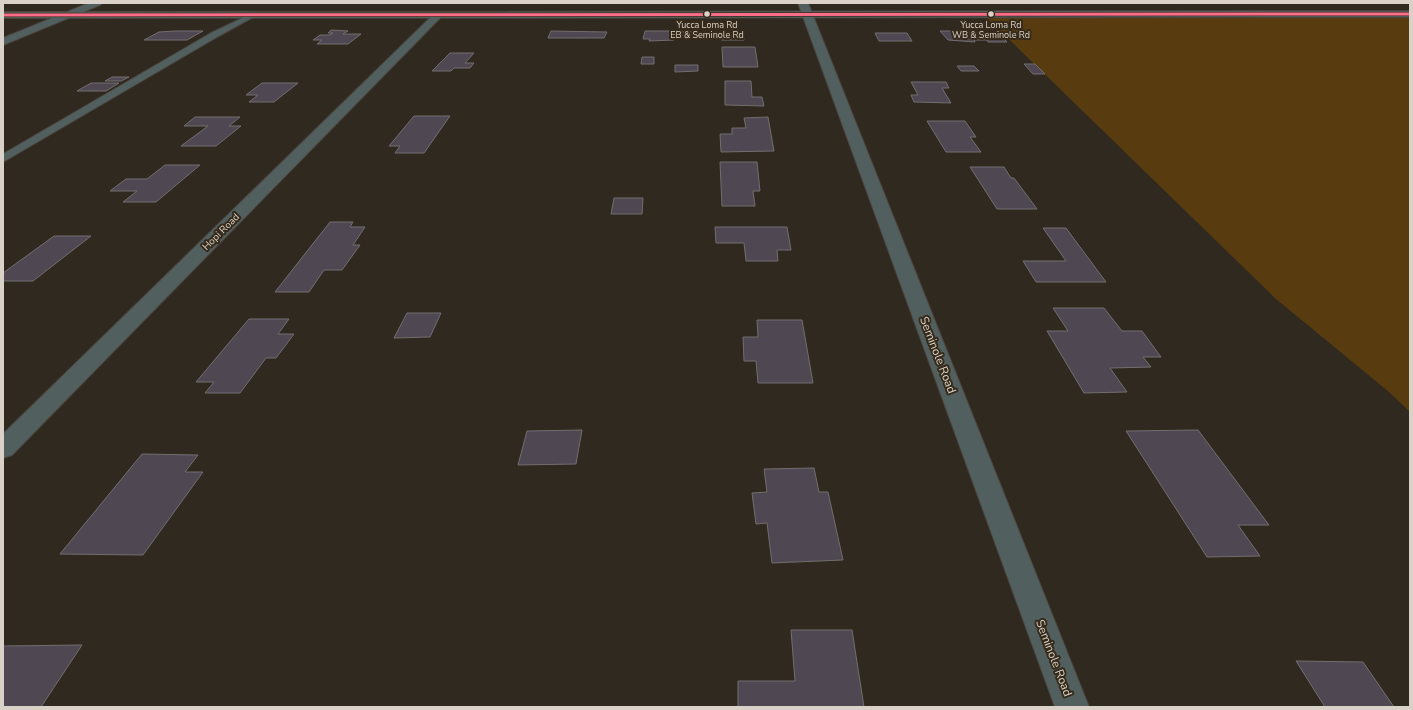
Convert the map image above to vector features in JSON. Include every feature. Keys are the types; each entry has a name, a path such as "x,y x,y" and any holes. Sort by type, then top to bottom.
{"main road":[{"path":"3,15 438,15 805,9 1410,14"}],"street":[{"path":"3,42 97,3"},
{"name":"Seminole Road","path":"805,9 1072,707"},
{"name":"Hopi Road","path":"3,449 438,15"}],"lane":[{"path":"3,159 214,35 253,15"}],"shaded area":[{"path":"986,17 1410,18 1410,412 1389,392 1276,299"}],"building":[{"path":"331,30 348,31 343,34 361,34 348,44 317,44 322,40 313,40 320,35 329,35 333,33 328,33"},
{"path":"203,31 187,40 144,40 159,32"},
{"path":"551,31 607,32 604,38 548,38"},
{"path":"645,31 693,32 693,37 675,37 674,40 649,41 650,39 643,39"},
{"path":"940,31 956,31 958,33 991,33 994,36 1001,36 1007,42 988,42 987,40 974,40 975,42 948,40"},
{"path":"875,33 907,33 912,41 879,41"},
{"path":"721,35 743,35 744,40 721,40"},
{"path":"722,47 755,47 758,67 723,67"},
{"path":"450,53 474,53 465,63 474,63 470,68 454,68 451,71 432,71"},
{"path":"642,57 654,57 654,64 641,64"},
{"path":"1024,64 1035,64 1045,74 1033,74"},
{"path":"675,65 698,65 698,71 675,72"},
{"path":"957,66 974,66 979,71 961,71"},
{"path":"112,77 129,77 121,81 105,81"},
{"path":"725,81 751,81 752,97 762,97 764,106 725,105"},
{"path":"911,82 946,82 949,88 942,88 951,103 914,102 911,95 918,95"},
{"path":"91,83 119,83 106,91 77,91"},
{"path":"262,83 298,83 274,102 249,102 258,95 246,95"},
{"path":"414,116 450,116 424,153 395,153 400,146 389,146"},
{"path":"195,117 240,117 229,126 241,126 216,146 181,146 208,126 184,126"},
{"path":"768,117 774,151 721,152 720,134 732,134 732,128 746,128 744,118"},
{"path":"927,121 965,121 976,137 970,137 981,152 946,152"},
{"path":"720,162 757,162 760,191 753,191 755,206 722,206"},
{"path":"165,165 200,165 156,202 123,202 137,191 110,191 126,179 147,179"},
{"path":"970,167 1004,167 1011,178 1014,178 1037,209 997,209"},
{"path":"614,198 643,198 642,214 611,214"},
{"path":"330,222 353,222 350,227 365,227 353,245 360,245 342,270 324,270 309,292 275,292"},
{"path":"715,227 787,227 791,250 777,250 778,261 746,261 744,243 716,243"},
{"path":"1043,228 1066,228 1106,282 1036,282 1023,261 1066,261"},
{"path":"54,236 91,236 33,281 3,281 3,273"},
{"path":"1053,308 1104,308 1122,331 1142,331 1161,357 1143,357 1151,367 1110,368 1127,392 1084,393 1047,331 1068,331"},
{"path":"407,313 441,313 430,337 394,338"},
{"path":"249,319 289,319 278,334 294,334 276,358 266,358 240,393 205,393 214,382 196,382"},
{"path":"757,320 802,320 813,383 758,383 756,361 744,361 743,337 758,337"},
{"path":"582,430 576,464 518,465 527,431"},
{"path":"1198,430 1269,525 1238,525 1260,556 1207,557 1126,431"},
{"path":"142,454 198,455 185,472 203,472 143,555 60,554"},
{"path":"814,468 819,492 828,492 843,560 772,563 767,523 756,524 752,493 767,492 764,469"},
{"path":"791,630 852,630 864,707 738,707 738,681 795,681"},
{"path":"82,645 41,707 3,707 3,646"},
{"path":"1296,661 1363,662 1394,707 1325,707"}],"transit line":[{"path":"3,15 1410,14"}],"place":[{"name":"Yucca Loma Rd EB & Seminole Rd","path":"707,14"},
{"name":"Yucca Loma Rd WB & Seminole Rd","path":"991,14"}]}
